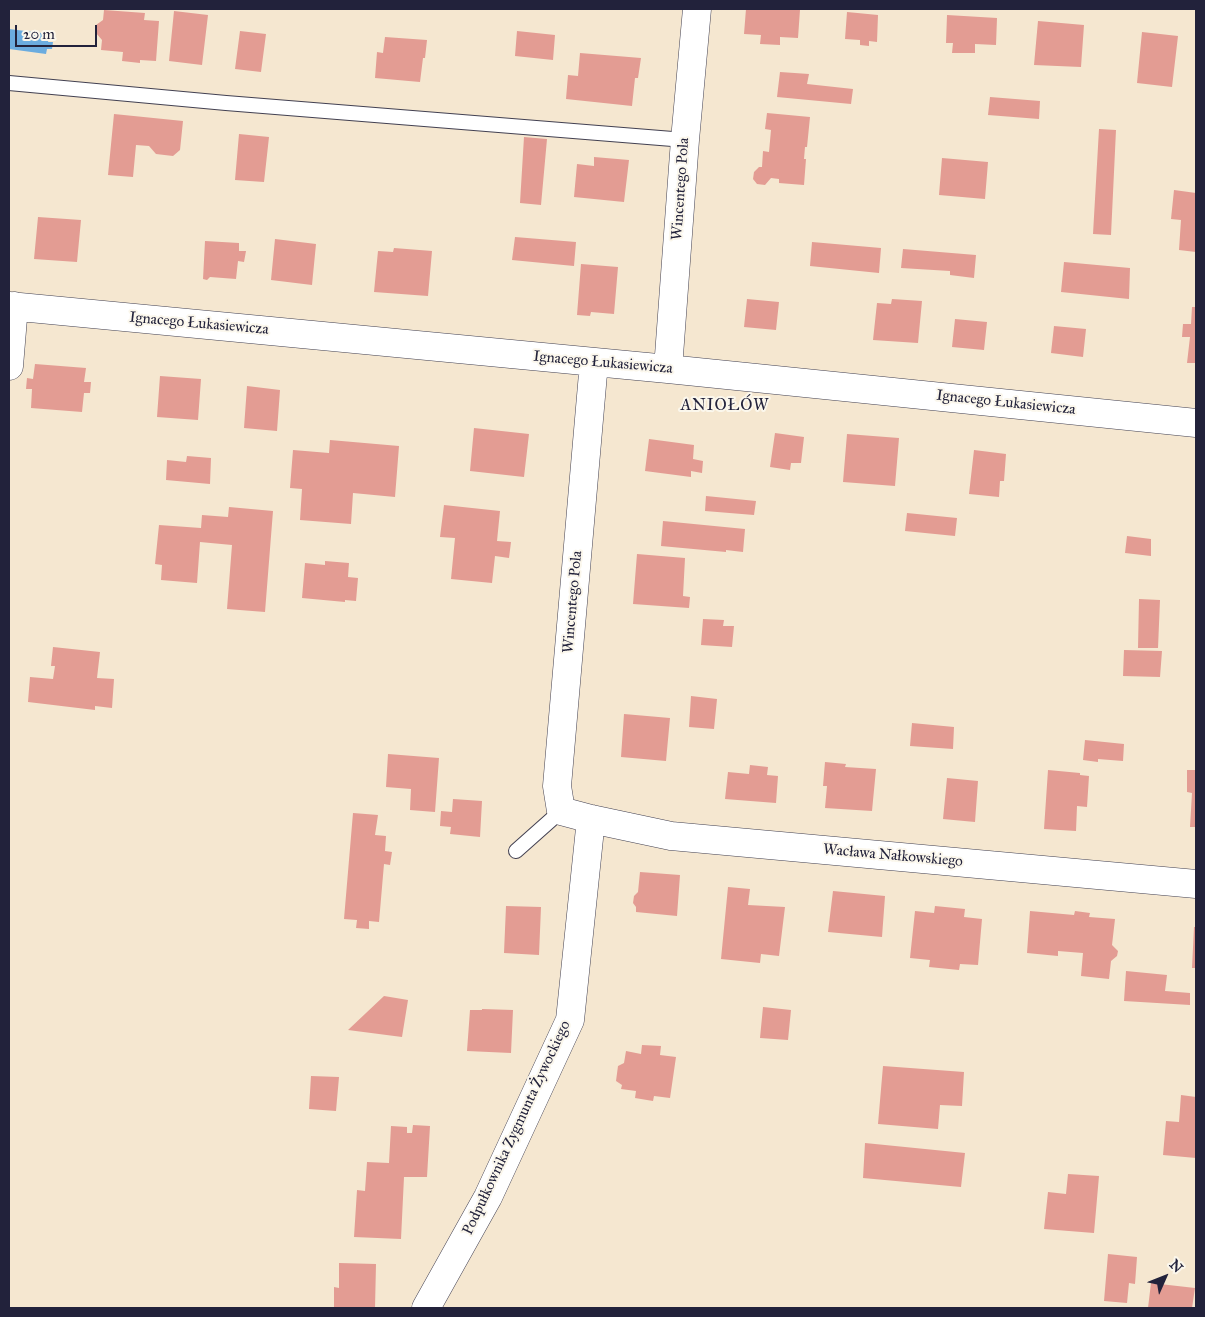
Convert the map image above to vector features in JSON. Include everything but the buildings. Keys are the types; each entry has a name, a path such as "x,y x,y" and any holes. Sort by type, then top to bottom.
{"street":[{"name":"Wincentego Pola","path":"668,369 697,9"},
{"name":"Ignacego Łukasiewicza","path":"11,306 1196,422"},
{"path":"9,366 11,306"},
{"name":"Wincentego Pola","path":"561,810 557,786 594,362"},
{"path":"561,810 591,819"},
{"name":"Wacława Nałkowskiego","path":"591,819 671,836 1196,884"},
{"name":"Podpułkownika Zygmunta Żywockiego","path":"426,1308 488,1196 570,1020 591,819"}],"lane":[{"path":"9,83 226,103 685,140"},
{"path":"516,851 561,810"}],"water":[{"path":"9,29 50,34 48,42 53,42 52,49 47,49 46,54 9,49"}],"district":[{"name":"ANIOŁÓW","path":"725,406"}]}
